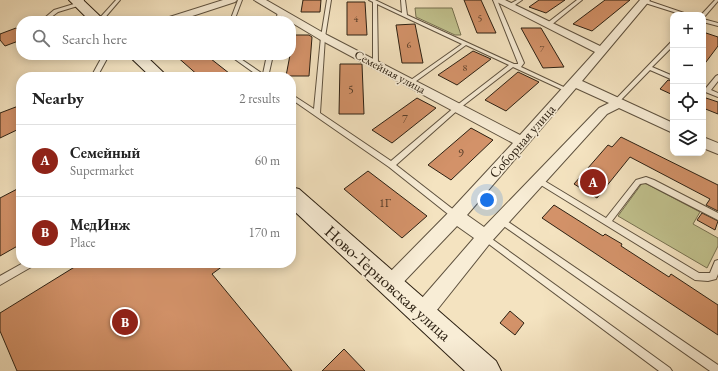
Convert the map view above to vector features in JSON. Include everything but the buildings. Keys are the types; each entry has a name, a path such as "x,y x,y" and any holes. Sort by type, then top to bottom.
{"main road":[{"path":"79,1 94,16"},
{"path":"141,60 155,72"},
{"name":"Ново-Терновская улица","path":"296,199 486,371"}],"street":[{"name":"Семейная улица","path":"259,0 278,16"},
{"path":"496,0 602,51"},
{"name":"Соборная улица","path":"390,284 456,216 602,51 645,0"},
{"path":"188,16 226,1"},
{"name":"Семейная улица","path":"296,25 323,37 458,107 522,142"},
{"path":"570,86 618,102 670,127"},
{"path":"422,313 485,237 603,111 618,102"},
{"path":"706,143 718,148"},
{"path":"456,216 485,237"}],"lane":[{"path":"104,16 118,0"},
{"path":"234,16 240,0"},
{"path":"317,113 323,37 329,0"},
{"path":"403,0 405,16"},
{"path":"391,165 458,107 513,65 519,66 521,63 496,0"},
{"path":"510,6 520,0"},
{"path":"548,24 580,0"},
{"path":"645,0 679,12"},
{"path":"706,12 717,0"},
{"path":"49,16 56,11 79,1"},
{"path":"375,64 373,1 513,65 570,86"},
{"path":"706,21 718,24"},
{"path":"410,83 466,43"},
{"path":"618,102 670,46"},
{"path":"97,72 103,60"},
{"path":"239,60 257,72"},
{"path":"265,72 269,60"},
{"path":"648,68 670,77"},
{"path":"706,89 718,77"},
{"path":"706,90 718,95"},
{"path":"296,99 391,165 456,216"},
{"path":"538,180 698,277 713,276 718,264"},
{"path":"607,222 638,182 642,180 652,182 718,217"},
{"path":"501,220 718,371"},
{"path":"485,237 667,371"},
{"path":"0,281 22,268"}],"green space":[{"path":"415,8 452,8 461,35 455,35 416,17"},
{"path":"643,182 700,212 693,224 718,238 718,246 707,268 618,216"}],"place":[{"name":"Семейный","path":"593,182"},
{"name":"МедИнж","path":"125,322"}]}
